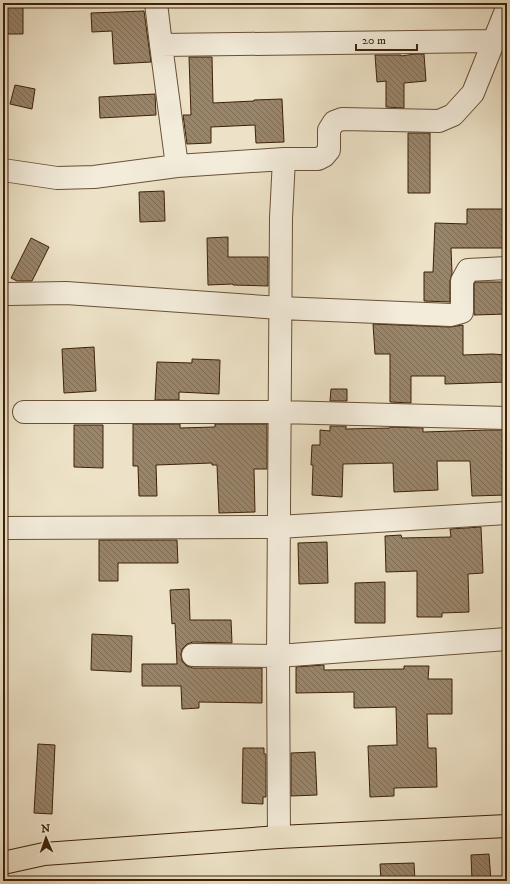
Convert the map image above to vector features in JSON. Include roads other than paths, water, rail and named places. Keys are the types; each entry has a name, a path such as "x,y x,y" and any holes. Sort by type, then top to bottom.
{"main road":[{"path":"3,863 44,854 279,837 507,826"}],"street":[{"path":"156,3 177,166"},
{"path":"3,170 57,178 94,177 177,166 284,159 318,159 324,156 329,150 330,130 334,122 342,120 439,121 454,115 473,93 507,8"},
{"path":"161,45 493,41"},
{"path":"279,837 278,656 280,308 281,218 284,159"},
{"path":"3,293 66,293 280,308 451,315 462,312 462,281 468,270 507,268"},
{"path":"24,412 280,412 507,418"},
{"path":"3,528 279,527 507,513"},
{"path":"193,655 278,656 507,639"}]}
